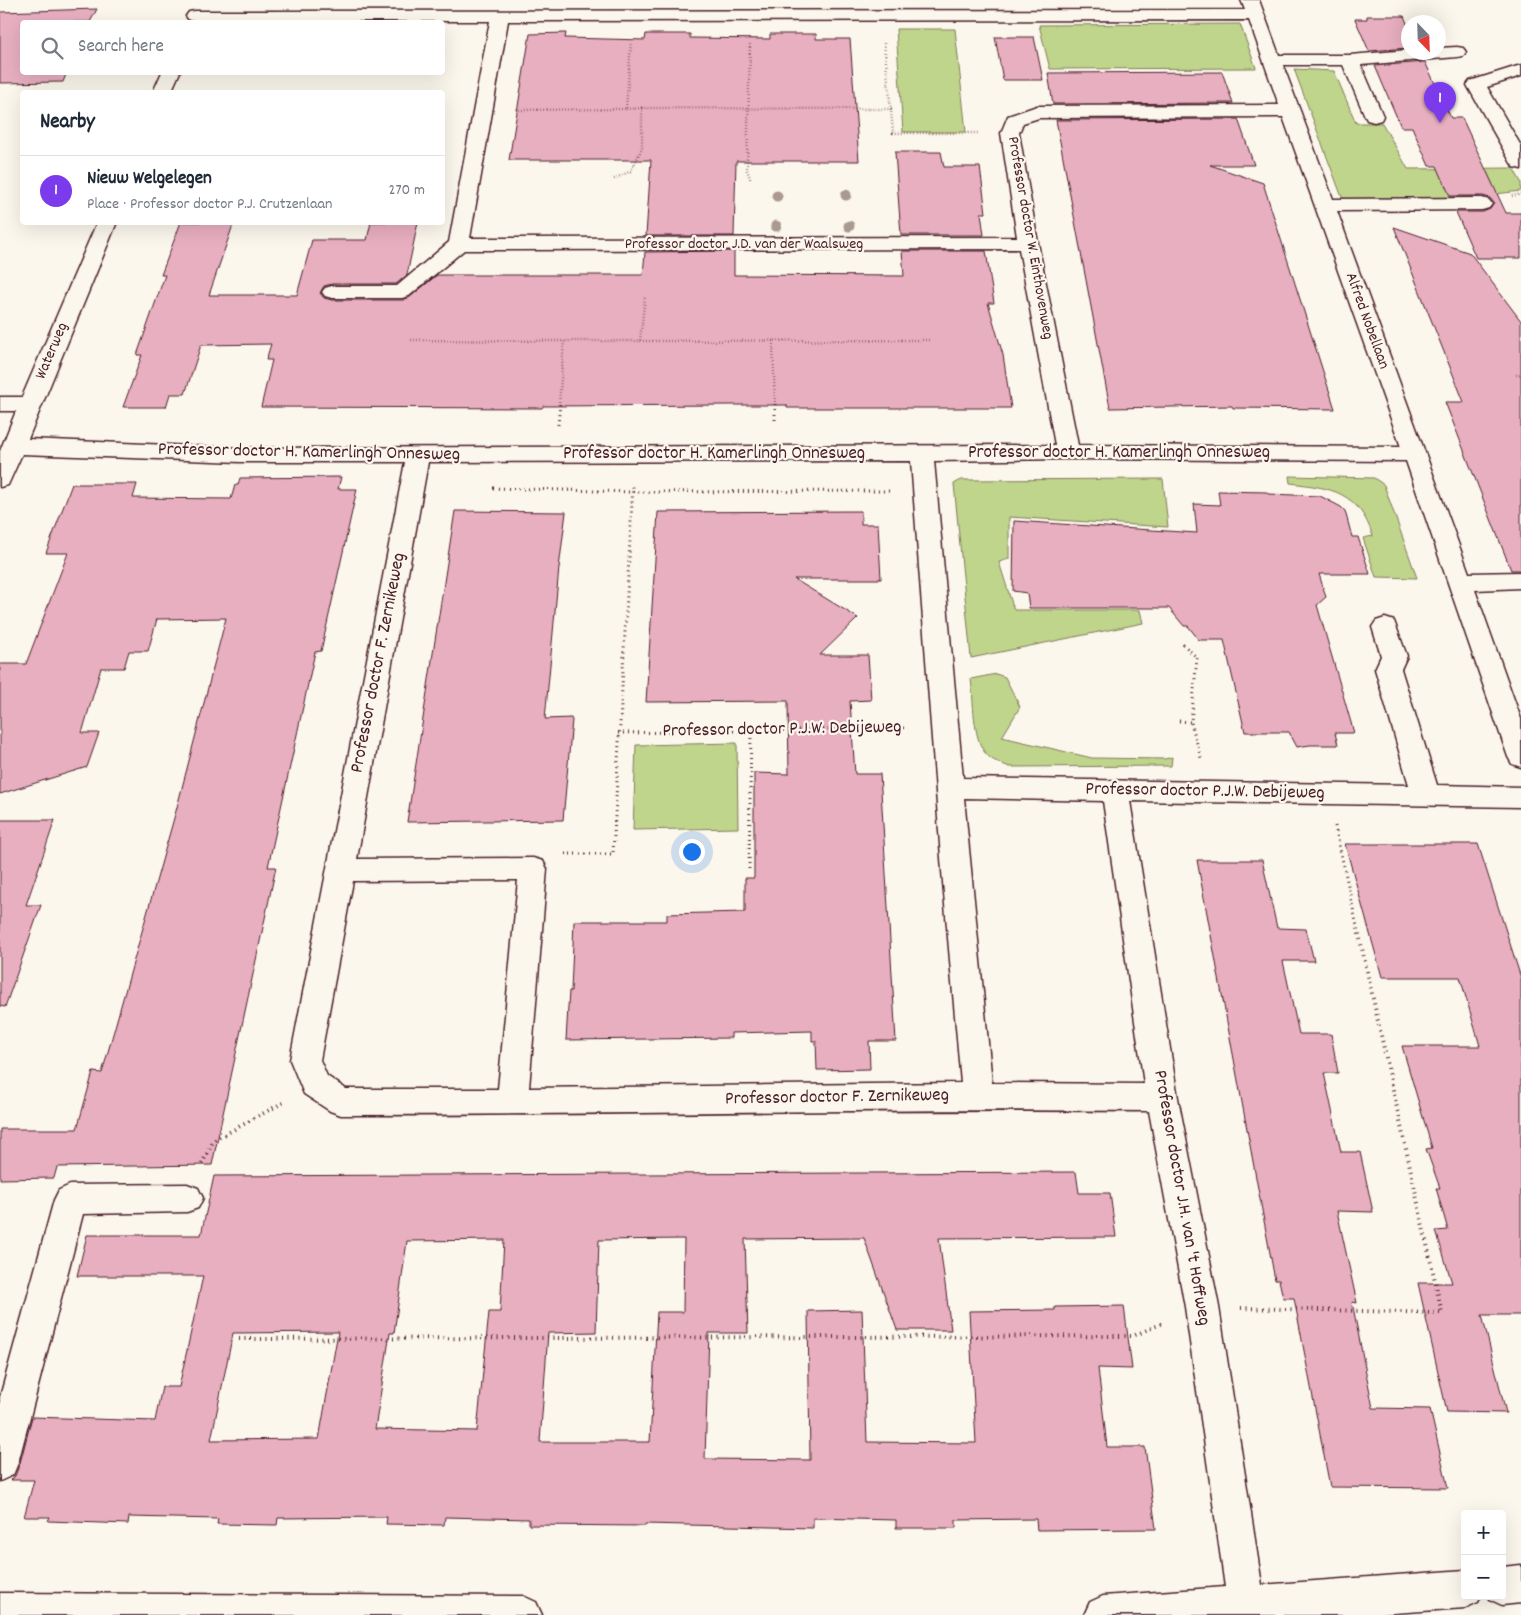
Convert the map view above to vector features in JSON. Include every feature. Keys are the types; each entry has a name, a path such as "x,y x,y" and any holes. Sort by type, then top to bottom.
{"street":[{"path":"202,0 194,19 500,16 881,16 993,8 1253,7"},
{"name":"Alfred Nobellaan","path":"1253,7 1461,582 1521,757"},
{"path":"332,292 402,292 459,244 500,16"},
{"path":"1272,60 1350,60 1457,52"},
{"path":"1350,60 1374,116"},
{"path":"1521,70 1476,85 1521,163"},
{"path":"163,90 170,75"},
{"name":"Professor doctor W. Einthovenweg","path":"1068,452 1028,243 1010,133 1015,120 1037,112 1290,111"},
{"path":"1325,205 1482,204"},
{"name":"Waterweg","path":"0,480 106,225"},
{"name":"Professor doctor J.D. van der Waalsweg","path":"459,244 1028,243"},
{"path":"0,404 31,404"},
{"name":"Professor doctor H. Kamerlingh Onnesweg","path":"14,446 240,455 1068,452 1414,454"},
{"path":"922,454 956,871 978,1096"},
{"name":"Professor doctor F. Zernikeweg","path":"418,455 305,1060 315,1085 341,1102 512,1102 978,1096 1162,1098"},
{"path":"1461,582 1521,580"},
{"path":"1385,627 1394,656 1388,669 1426,796"},
{"name":"Professor doctor P.J.W. Debijeweg","path":"950,788 1521,798"},
{"name":"Professor doctor J.H. van 't Hoffweg","path":"1115,792 1162,1098 1202,1308 1246,1605"},
{"path":"340,870 533,869 512,1102"},
{"path":"0,1463 70,1200 186,1198"},
{"path":"1506,1586 1521,1584"},
{"path":"1103,1615 1461,1588"},
{"path":"0,1612 523,1615"}],"path":[{"path":"626,109 632,16"},
{"path":"751,16 747,170 751,182"},
{"path":"881,16 893,133 1010,133"},
{"path":"483,110 642,108 891,109"},
{"path":"614,179 631,171 642,148 642,108"},
{"path":"640,341 645,296"},
{"path":"411,340 564,342 929,340"},
{"path":"773,341 776,454"},
{"path":"556,454 564,342"},
{"path":"1516,375 1521,374"},
{"path":"533,869 554,854 612,854 632,492 637,453"},
{"path":"489,488 632,492 925,491"},
{"path":"1183,644 1197,658 1191,722 1211,792"},
{"path":"1179,721 1191,722"},
{"name":"Professor doctor P.J.W. Debijeweg","path":"618,733 945,727"},
{"path":"749,870 751,732"},
{"path":"240,1339 1133,1336 1202,1308 1442,1312 1328,794"},
{"path":"186,1198 213,1141 315,1085"}],"green space":[{"path":"1240,24 1256,68 1050,69 1039,25"},
{"path":"896,29 955,29 966,132 903,132"},
{"path":"1294,69 1334,71 1356,123 1382,123 1408,169 1513,168 1521,182 1521,191 1469,197 1343,200"},
{"path":"1289,476 1374,478 1384,485 1417,578 1376,577 1363,538 1373,536 1360,510 1351,501 1331,490 1290,483"},
{"path":"1163,479 1168,527 1009,517 1009,559 999,562 1014,610 1140,610 1143,623 971,658 954,484 961,480"},
{"path":"996,674 1005,677 1020,707 1002,737 1092,758 1165,759 1172,757 1171,766 1010,767 994,760 986,754 978,738 974,718 971,679"},
{"path":"737,743 738,828 633,830 636,745"}],"building":[{"path":"97,9 91,20 20,20 20,75 66,75 63,82 0,83 0,12"},
{"path":"1367,16 1401,16 1401,49 1369,51 1355,19 1367,19"},
{"path":"566,33 565,38 645,40 646,34 690,34 690,38 770,39 770,34 816,34 816,39 850,39 859,161 736,161 734,236 646,236 651,160 509,160 530,34"},
{"path":"995,37 1034,37 1043,80 1003,80"},
{"path":"1425,62 1451,118 1462,118 1506,213 1521,213 1521,258 1476,258 1456,212 1483,212 1490,209 1494,203 1490,198 1483,196 1450,196 1437,166 1429,166 1412,127 1401,127 1375,66"},
{"path":"1222,72 1233,103 1053,104 1048,73"},
{"path":"1238,119 1254,165 1210,165 1263,183 1335,409 1233,408 1232,406 1110,408 1056,120"},
{"path":"895,152 941,152 944,167 980,167 986,213 981,213 984,235 901,235"},
{"path":"180,225 233,225 209,295 297,295 312,240 367,240 370,225 417,225 407,275 396,284 332,284 324,286 320,293 324,298 332,300 403,300 410,297 437,275 643,275 645,252 734,251 734,275 904,276 902,251 986,251 994,303 988,303 1003,355 1011,408 787,408 787,405 543,406 542,408 261,407 272,360 266,360 271,344 201,345 185,394 170,394 166,407 123,407 142,355 137,355 165,275 161,275"},
{"path":"1394,227 1470,253 1521,321 1521,570 1511,570 1445,402 1464,402"},
{"path":"341,477 338,489 357,489 321,651 315,652 268,867 276,867 212,1165 57,1167 54,1178 0,1179 0,1129 77,1129 93,1072 102,1073 176,811 226,618 157,619 148,651 129,651 124,668 101,668 82,733 99,733 87,767 0,794 0,664 26,664 68,553 46,553 72,484 137,484 133,498 231,499 235,485 238,485 240,478"},
{"path":"1218,491 1320,496 1345,511 1352,537 1358,537 1370,574 1319,574 1326,597 1317,605 1354,733 1335,733 1338,745 1297,747 1289,732 1245,732 1224,640 1199,640 1188,626 1184,626 1169,608 1029,608 1027,593 1013,591 1014,521 1197,533 1194,504 1220,505"},
{"path":"455,511 566,512 545,719 571,718 572,720 563,820 407,822"},
{"path":"861,511 861,524 878,524 881,579 794,579 858,618 820,655 868,655 871,700 850,701 855,774 880,774 896,1041 869,1041 870,1069 817,1070 816,1041 812,1041 812,1031 731,1033 731,1038 566,1040 569,991 571,991 574,921 667,921 667,914 745,912 745,878 754,878 754,773 789,774 788,701 646,702 658,512"},
{"path":"0,820 55,820 26,905 41,905 5,1007 0,1006"},
{"path":"1345,844 1478,844 1521,978 1521,1315 1482,1315 1506,1413 1447,1412 1418,1283 1452,1283 1436,1231 1448,1230 1436,1188 1440,1188 1426,1149 1432,1148 1402,1046 1480,1046 1460,977 1382,977"},
{"path":"1197,860 1262,860 1277,928 1306,929 1314,961 1283,961 1299,1034 1331,1034 1338,1073 1324,1073 1341,1152 1360,1152 1373,1212 1337,1211 1357,1303 1352,1302 1373,1408 1430,1409 1448,1488 1330,1487 1294,1298 1283,1298 1279,1280 1275,1280"},
{"path":"1076,1172 1079,1193 1110,1193 1116,1237 939,1238 951,1330 897,1330 864,1238 745,1239 748,1333 709,1333 705,1459 810,1460 808,1311 862,1310 867,1442 976,1443 969,1311 1055,1310 1055,1307 1124,1306 1132,1369 1098,1368 1107,1447 1145,1447 1156,1529 1037,1530 1036,1519 956,1520 956,1528 896,1528 896,1520 813,1518 813,1528 645,1524 645,1526 529,1525 529,1519 445,1517 444,1525 386,1524 387,1517 278,1518 277,1525 217,1524 218,1519 129,1517 128,1524 48,1521 50,1517 24,1517 34,1480 11,1480 15,1476 20,1463 32,1417 155,1421 162,1387 179,1387 203,1276 77,1276 87,1235 201,1235 214,1176","holes":["684,1239 683,1312 657,1312 650,1442 540,1442 548,1333 596,1332 599,1240","504,1240 500,1312 489,1312 477,1431 375,1429 390,1333 394,1333 407,1241","338,1332 319,1439 211,1440 233,1333"]}],"place":[{"name":"Nieuw Welgelegen","path":"1440,123"}]}
